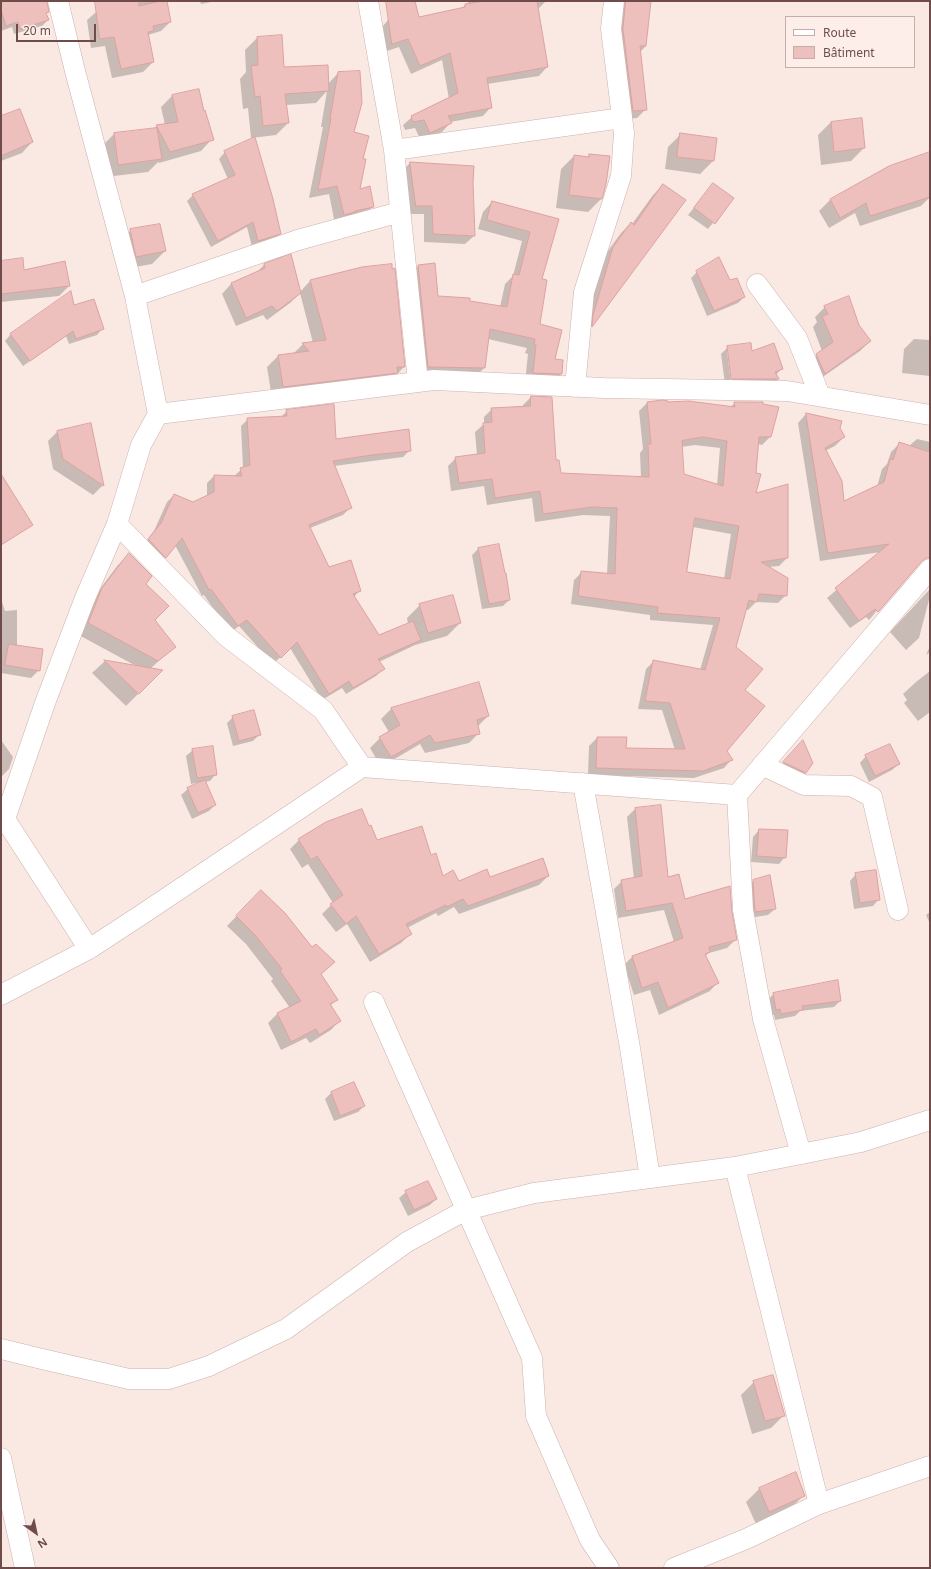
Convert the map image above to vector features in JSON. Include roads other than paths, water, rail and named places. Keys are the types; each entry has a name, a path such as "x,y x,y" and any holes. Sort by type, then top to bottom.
{"street":[{"path":"58,1 75,71 135,296 158,414 141,445 117,524 85,598 44,703 3,816 89,948"},
{"path":"368,1 394,150 418,382"},
{"path":"575,387 584,292 621,176 624,133 611,29 614,1"},
{"path":"394,150 622,118"},
{"path":"135,296 298,240 400,212"},
{"path":"757,284 797,338 820,396"},
{"path":"158,414 434,380 575,387 787,390 930,415"},
{"path":"117,524 226,636 323,710 362,766"},
{"path":"801,1154 763,1019 743,910 737,795 930,568"},
{"path":"762,765 804,785 851,786 872,797 898,910"},
{"path":"1,995 89,948 141,915 362,766 737,795"},
{"path":"583,783 630,1048 650,1178"},
{"path":"374,1002 532,1358 536,1416 590,1540 610,1568"},
{"path":"1,1349 129,1378 169,1379 208,1366 286,1329 407,1242 466,1210 534,1193 735,1167 861,1142 930,1120"},
{"path":"735,1167 818,1504"},
{"path":"1,1458 25,1568"},
{"path":"674,1568 746,1539 818,1504 930,1466"}]}
